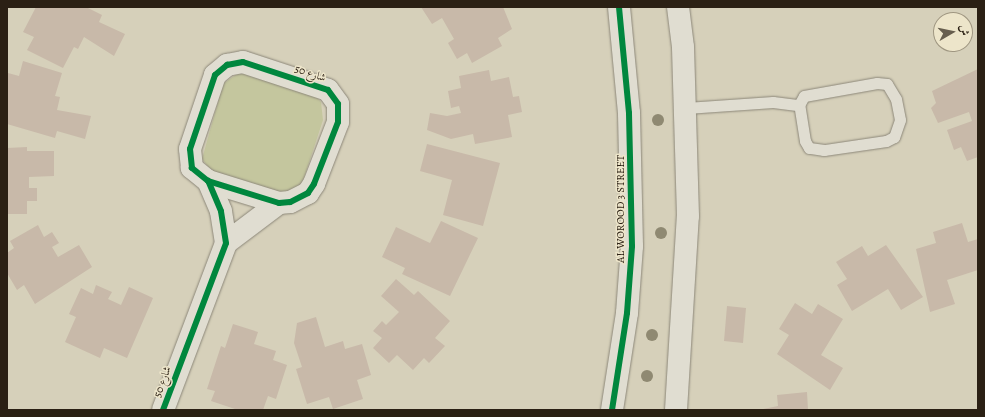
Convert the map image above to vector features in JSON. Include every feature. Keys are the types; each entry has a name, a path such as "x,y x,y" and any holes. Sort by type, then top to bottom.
{"street":[{"name":"AL WOROOD 3 STREET","path":"612,410 625,328 632,246 629,113 618,7"},
{"path":"676,410 688,216 686,108 678,7"},
{"name":"شارع 50","path":"226,243 279,203 299,198 314,184 338,122 338,104 328,90 243,62 227,65 215,76 190,149 192,168 208,181 279,203"},
{"name":"شارع 50","path":"163,410 226,243 220,210 208,181"}],"lane":[{"path":"877,83 887,84 896,99 899,129 886,141 817,151 804,141 799,105 808,93 877,83"},
{"path":"686,108 772,102 799,105"}],"green space":[{"path":"238,73 247,73 315,95 321,102 323,120 303,181 298,189 289,195 213,173 202,159 223,84"}],"building":[{"path":"36,7 86,7 102,15 99,22 125,34 114,56 84,37 78,49 74,47 63,68 27,50 34,37 23,32"},
{"path":"421,7 503,7 512,29 498,38 502,46 472,63 467,53 457,59 448,43 454,39 442,18 432,24"},
{"path":"23,61 62,73 55,96 60,97 57,110 91,116 85,139 57,131 55,138 7,124 7,76 8,73 19,76"},
{"path":"978,69 978,157 967,161 961,147 954,150 947,130 972,121 969,112 938,123 931,108 936,103 932,91"},
{"path":"489,70 491,81 509,77 513,97 519,96 522,112 508,115 512,137 475,144 473,134 451,139 427,130 430,113 447,116 461,113 459,106 451,108 448,91 461,88 459,76"},
{"path":"427,144 500,163 483,226 443,215 452,180 420,171"},
{"path":"27,147 27,151 54,151 54,176 29,177 29,188 37,188 37,201 27,201 27,214 7,214 7,148"},
{"path":"441,221 478,238 450,296 402,274 405,268 382,257 396,227 430,243"},
{"path":"962,223 968,242 978,239 978,270 947,280 955,304 930,312 916,249 936,243 933,232"},
{"path":"38,225 44,237 52,232 59,243 52,247 58,257 79,245 92,267 35,304 24,285 17,290 7,273 7,253 14,248 10,241"},
{"path":"886,245 923,297 901,310 888,289 852,311 837,285 847,279 836,262 862,246 868,256"},
{"path":"396,279 414,295 418,291 450,321 435,338 445,346 429,363 424,358 413,370 397,355 389,363 373,348 382,338 373,331 382,321 386,325 399,312 381,296"},
{"path":"96,285 112,292 108,299 121,305 129,287 153,298 127,358 104,348 100,358 65,342 76,317 69,314 81,288 93,294"},
{"path":"795,303 812,314 818,304 843,319 821,355 843,368 830,390 777,354 789,335 779,329"},
{"path":"727,306 746,308 743,343 724,341"},
{"path":"316,317 325,347 343,341 345,349 362,344 371,375 357,380 363,399 333,409 329,397 307,404 296,369 302,367 294,343 297,323"},
{"path":"233,324 258,332 254,344 276,351 273,360 287,365 276,399 268,396 263,410 238,410 211,401 215,391 207,389 221,346 225,348"},
{"path":"807,392 808,410 758,410 778,406 777,395"}],"cycle path":[{"path":"612,410 627,313 632,246 629,113 619,7"},
{"path":"243,62 328,90 338,104 338,122 314,184 308,193 290,202 279,203 208,181 192,168 190,149 215,75 227,65 243,62"},
{"path":"163,410 226,243 221,211 208,181"}]}
